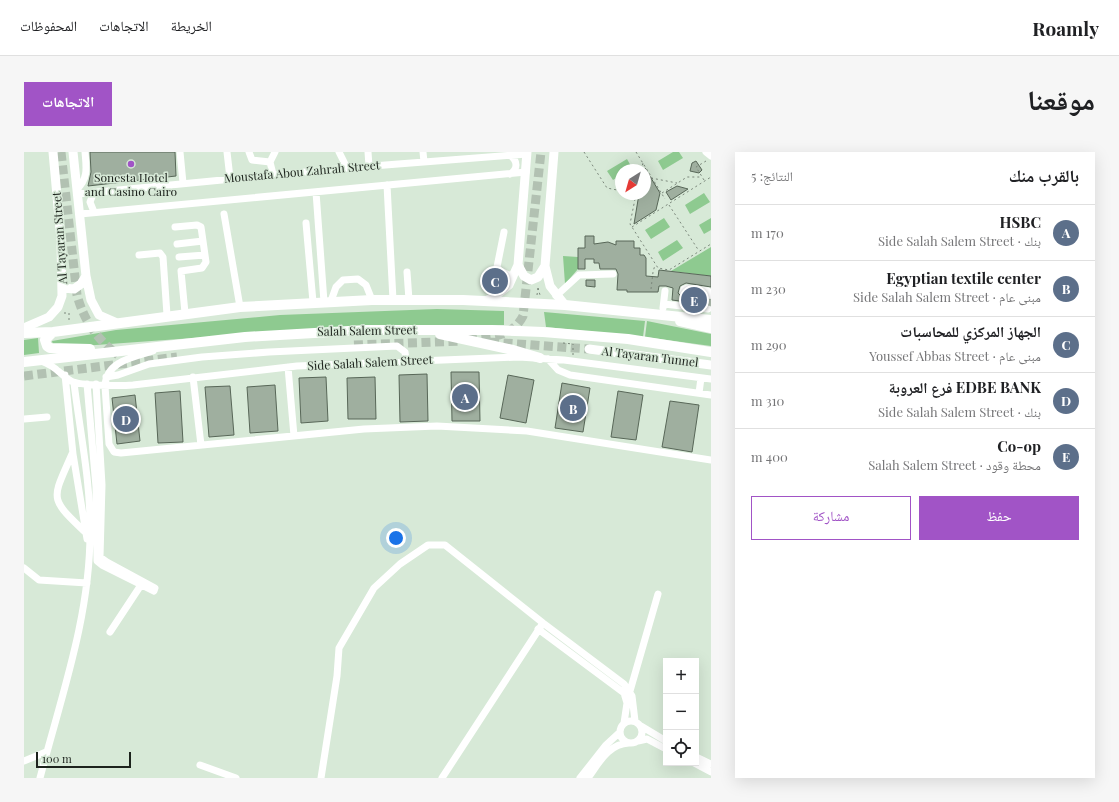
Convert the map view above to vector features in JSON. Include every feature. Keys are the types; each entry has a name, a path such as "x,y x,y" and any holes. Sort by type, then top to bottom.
{"highway":[{"path":"24,333 53,332 115,322 240,307 372,300 486,300 666,311 685,323 709,316"},
{"path":"423,330 544,358"},
{"name":"Salah Salem Street","path":"24,362 101,352 301,333 423,330 498,330 573,339 634,340 711,352"},
{"path":"53,332 45,340 47,346 50,348 78,348 101,352"}],"main road":[{"name":"Al Tayaran Street","path":"24,328 43,320 54,312 60,302 63,288 61,240 52,152"},
{"name":"Al Tayaran Street","path":"73,152 86,276 91,300 95,310 104,318 115,322"},
{"path":"554,152 545,266 550,286 556,296 565,305"},
{"path":"486,300 502,291 513,277 518,265 527,153"},
{"path":"518,265 524,276 531,280 538,277 545,266"},
{"path":"63,288 74,289 81,284 86,276"},
{"name":"Al Tayaran Tunnel","path":"589,349 711,365"}],"street":[{"path":"77,191 83,182 86,173 84,152"},
{"path":"180,152 182,183"},
{"path":"227,152 230,178"},
{"path":"249,152 252,160 270,162"},
{"path":"274,174 270,162 275,152"},
{"path":"339,152 347,168"},
{"path":"368,152 369,166"},
{"path":"423,152 424,162"},
{"path":"706,152 708,158"},
{"name":"Moustafa Abou Zahrah Street","path":"77,191 94,192 274,174 510,156 527,153"},
{"path":"510,156 515,159 516,165 510,174"},
{"name":"Moustafa Abou Zahrah Street","path":"80,214 526,172"},
{"path":"385,185 385,233"},
{"path":"385,185 393,300"},
{"path":"94,192 90,202 94,212"},
{"path":"316,192 328,302"},
{"path":"224,214 240,307"},
{"path":"306,224 313,302"},
{"path":"175,226 200,226 206,262 204,267 184,270 181,272 185,313"},
{"path":"504,232 498,267 500,271 513,277"},
{"path":"177,244 203,241"},
{"path":"139,256 160,254 163,257 167,316"},
{"path":"179,257 205,255"},
{"path":"407,272 409,300"},
{"path":"556,296 579,275 613,274"},
{"path":"328,302 342,280 358,279 366,284 372,300"},
{"path":"683,292 684,289 687,288 708,291 710,295"},
{"path":"666,291 666,311 681,304 709,316"},
{"path":"166,346 117,364 109,371 106,377 105,386 109,444 114,452 394,427 473,427 527,431 711,460"},
{"path":"106,377 153,363 269,352 397,346 405,352 406,360"},
{"path":"544,358 558,370 570,375 711,395"},
{"name":"Side Salah Salem Street","path":"37,360 52,366 74,382 105,386 128,386 288,366 406,360 544,358 711,379"},
{"path":"288,366 294,436"},
{"path":"65,375 72,454 89,549"},
{"path":"193,377 200,445"},
{"path":"699,393 701,378"},
{"path":"40,778 76,644 87,583 89,507 74,382"},
{"path":"87,384 96,495 98,561 102,565 153,592 155,590 103,560 99,553 102,485 96,384"},
{"path":"24,419 47,417"},
{"path":"72,454 58,487 57,500 63,511 86,533"},
{"path":"321,778 340,648 374,588 400,564 428,545 445,545 624,684 630,691 642,735 638,741"},
{"path":"24,568 39,580 87,583"},
{"path":"110,632 141,585"},
{"path":"630,691 658,594"},
{"path":"442,778 543,622"},
{"path":"538,629 624,693 627,698 627,710 620,732 606,745 580,778"},
{"path":"624,723 629,721 638,723 663,739"},
{"path":"620,732 624,740 629,743"},
{"path":"588,778 610,749 621,744 649,740 663,747"},
{"path":"24,761 46,752"},
{"path":"699,758 711,764"},
{"path":"200,765 236,778"},
{"path":"699,766 711,772"}],"path":[{"path":"584,152 608,188 615,190"},
{"path":"636,152 665,200"},
{"path":"705,181 696,167 708,158"},
{"path":"661,194 689,177 702,177"},
{"path":"632,228 711,177"},
{"path":"652,178 678,183"},
{"path":"635,200 630,224 658,268 669,270 711,244"},
{"path":"668,204 700,251"},
{"path":"651,289 653,272 656,264"},
{"path":"537,299 538,288"},
{"path":"69,313 70,324"},
{"path":"563,343 573,339 572,361"}],"green space":[{"path":"673,152 679,152 683,158 663,170 658,161"},
{"path":"627,159 630,164 619,164"},
{"path":"615,166 615,179 613,180 607,171"},
{"path":"704,193 710,202 690,214 685,205"},
{"path":"664,218 670,227 651,239 645,230"},
{"path":"711,218 711,230 704,234 699,225"},
{"path":"677,240 683,248 663,261 658,252"},
{"path":"711,247 711,276 671,271"},
{"path":"563,256 578,257 578,269 565,284"},
{"path":"437,309 504,311 504,325 318,329 54,348 52,341 116,330 280,315"},
{"path":"544,312 645,321 643,337 546,327"},
{"path":"647,321 711,334 711,346 645,337"},
{"path":"38,338 39,353 24,355 24,340"}],"building":[{"name":"Sonesta Hotel and Casino Cairo","path":"90,152 175,152 176,176 88,186 91,172"},
{"path":"696,161 702,170 699,173 690,171 692,163"},
{"path":"651,178 660,193 656,210 634,224 638,200 651,200"},
{"path":"677,186 688,189 671,200 666,192"},
{"path":"585,236 594,236 594,244 608,242 616,245 616,241 634,241 634,248 640,248 640,255 644,255 646,258 646,276 658,277 659,270 711,276 711,287 686,283 680,286 678,293 682,297 686,296 688,293 705,296 707,299 711,300 711,305 672,300 673,288 666,286 659,286 658,292 627,292 627,290 617,290 618,274 616,269 600,269 599,263 594,263 594,259 585,259 585,269 578,269 578,248 585,248"},
{"path":"586,280 595,280 595,287 586,286"},
{"path":"451,372 479,372 480,421 452,421"},
{"path":"427,374 428,421 400,422 399,375"},
{"path":"508,375 534,380 526,423 500,418"},
{"path":"326,377 328,421 301,423 299,378"},
{"path":"375,377 376,419 348,419 347,378"},
{"path":"562,383 590,388 583,432 555,428"},
{"path":"275,385 278,431 250,433 247,387"},
{"path":"230,386 234,435 209,437 205,387"},
{"path":"180,391 183,442 158,443 155,393"},
{"path":"618,391 643,395 636,440 611,437"},
{"path":"135,395 140,441 117,444 112,398"},
{"path":"670,401 699,405 692,452 662,447"}],"tunnel":[{"path":"61,152 77,295 83,313 92,329 104,343 118,355"},
{"path":"468,339 500,335 513,328 523,316 541,152"},
{"path":"682,303 683,292"},
{"path":"709,306 710,295"},
{"path":"354,345 461,341"},
{"path":"490,342 589,349"},
{"path":"24,376 177,357"}],"place":[{"name":"Sonesta Hotel and Casino Cairo","path":"131,164"},
{"name":"الجهاز المركزي للمحاسبات","path":"495,281"},
{"name":"Co-op","path":"694,300"},
{"name":"HSBC","path":"465,397"},
{"name":"Egyptian textile center","path":"573,408"},
{"name":"EDBE BANK فرع العروبة","path":"126,419"}]}
